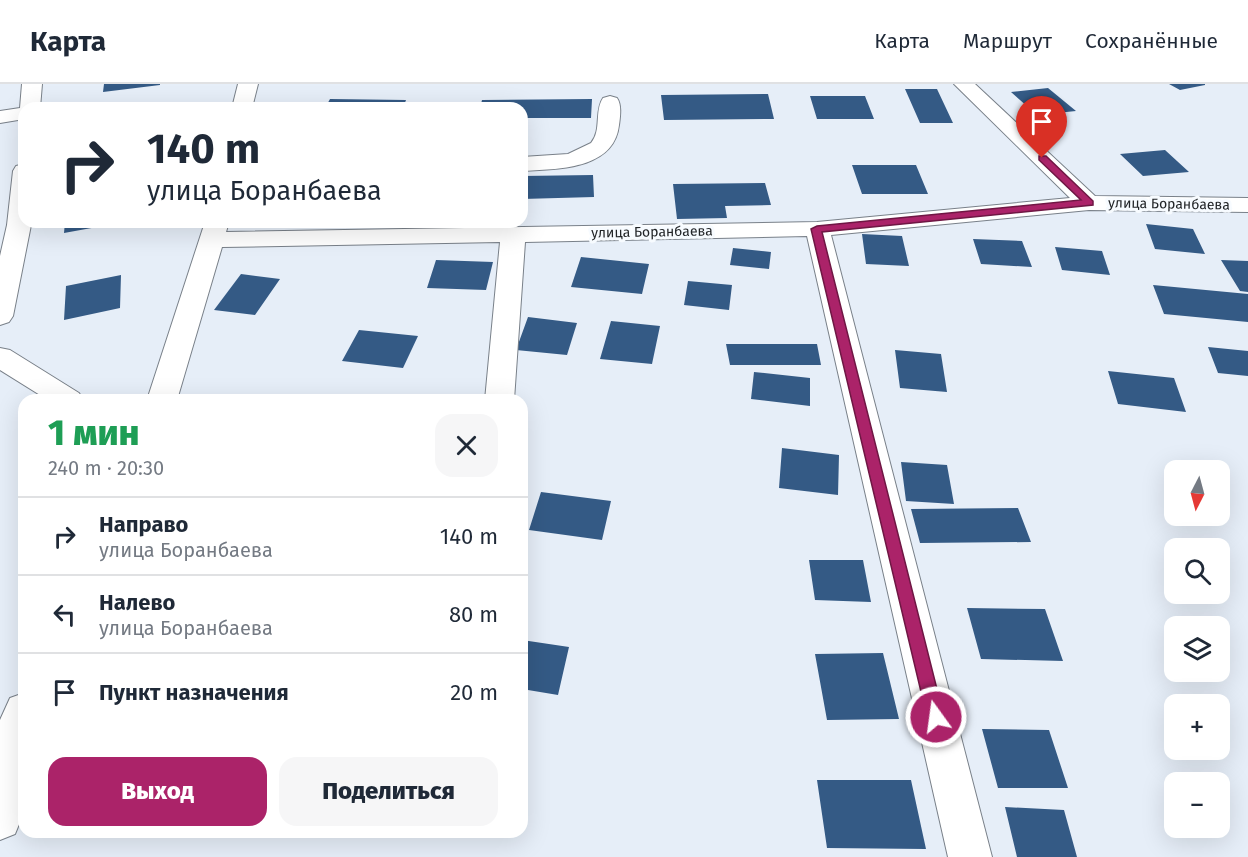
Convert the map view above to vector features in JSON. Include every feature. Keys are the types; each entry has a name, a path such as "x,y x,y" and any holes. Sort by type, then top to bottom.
{"street":[{"path":"30,102 32,84"},
{"path":"244,102 248,84"},
{"name":"улица Боранбаева","path":"964,84 1089,203"},
{"path":"528,164 573,160 589,154 605,140 610,102"},
{"path":"0,117 18,114"},
{"name":"улица Боранбаева","path":"215,231 513,235 817,229 1089,203 1248,205"},
{"path":"0,315 18,228"},
{"path":"817,229 970,857"},
{"path":"164,394 215,231"},
{"path":"500,394 513,235"},
{"path":"0,357 59,394"},
{"path":"0,764 18,724"},
{"path":"0,819 18,778"}],"building":[{"path":"104,84 160,84 160,85 103,92"},
{"path":"1169,84 1205,84 1205,85 1180,90"},
{"path":"1048,88 1076,111 1037,115 1011,92"},
{"path":"905,89 937,89 953,123 920,123"},
{"path":"768,94 774,119 664,120 661,95"},
{"path":"810,96 865,96 874,119 817,119"},
{"path":"330,99 406,100 405,102 328,102"},
{"path":"592,99 591,118 528,118 528,102 482,102 482,100"},
{"path":"1165,150 1189,172 1143,176 1120,154"},
{"path":"852,165 916,165 928,194 862,194"},
{"path":"593,175 594,197 528,199 528,176"},
{"path":"765,183 771,205 725,206 727,218 677,219 673,184"},
{"path":"1146,224 1193,229 1205,254 1155,249"},
{"path":"64,228 92,228 64,233"},
{"path":"862,234 902,236 909,266 866,264"},
{"path":"973,239 1022,241 1032,267 981,264"},
{"path":"1055,247 1102,251 1110,275 1062,270"},
{"path":"733,248 771,252 769,269 730,265"},
{"path":"581,257 649,264 642,294 571,287"},
{"path":"436,260 493,262 486,290 427,288"},
{"path":"1221,260 1248,261 1248,292 1240,291"},
{"path":"241,274 280,279 255,315 214,310"},
{"path":"121,275 120,308 64,320 66,286"},
{"path":"688,281 732,285 729,310 684,305"},
{"path":"1153,285 1248,294 1248,322 1164,314"},
{"path":"528,317 577,323 567,355 516,350"},
{"path":"611,321 660,326 652,364 600,359"},
{"path":"359,330 418,336 403,368 342,361"},
{"path":"726,344 817,344 821,365 730,365"},
{"path":"1208,347 1248,351 1248,376 1218,373"},
{"path":"895,350 941,354 947,392 900,388"},
{"path":"1108,371 1174,378 1186,412 1118,404"},
{"path":"754,372 810,378 810,406 751,399"},
{"path":"782,448 839,455 838,495 779,488"},
{"path":"901,462 947,465 954,504 906,501"},
{"path":"541,492 611,501 602,540 529,530"},
{"path":"1018,508 1031,542 920,543 911,509"},
{"path":"809,560 863,560 871,602 815,600"},
{"path":"967,608 1045,609 1063,661 981,659"},
{"path":"528,641 569,647 558,695 528,690"},
{"path":"883,653 899,719 827,720 815,654"},
{"path":"982,729 1049,730 1068,788 998,788"},
{"path":"817,780 911,780 926,849 827,848"},
{"path":"1005,807 1064,810 1077,857 1017,857"}],"route":[{"path":"936,717 817,229 1089,203 1042,158"}]}
